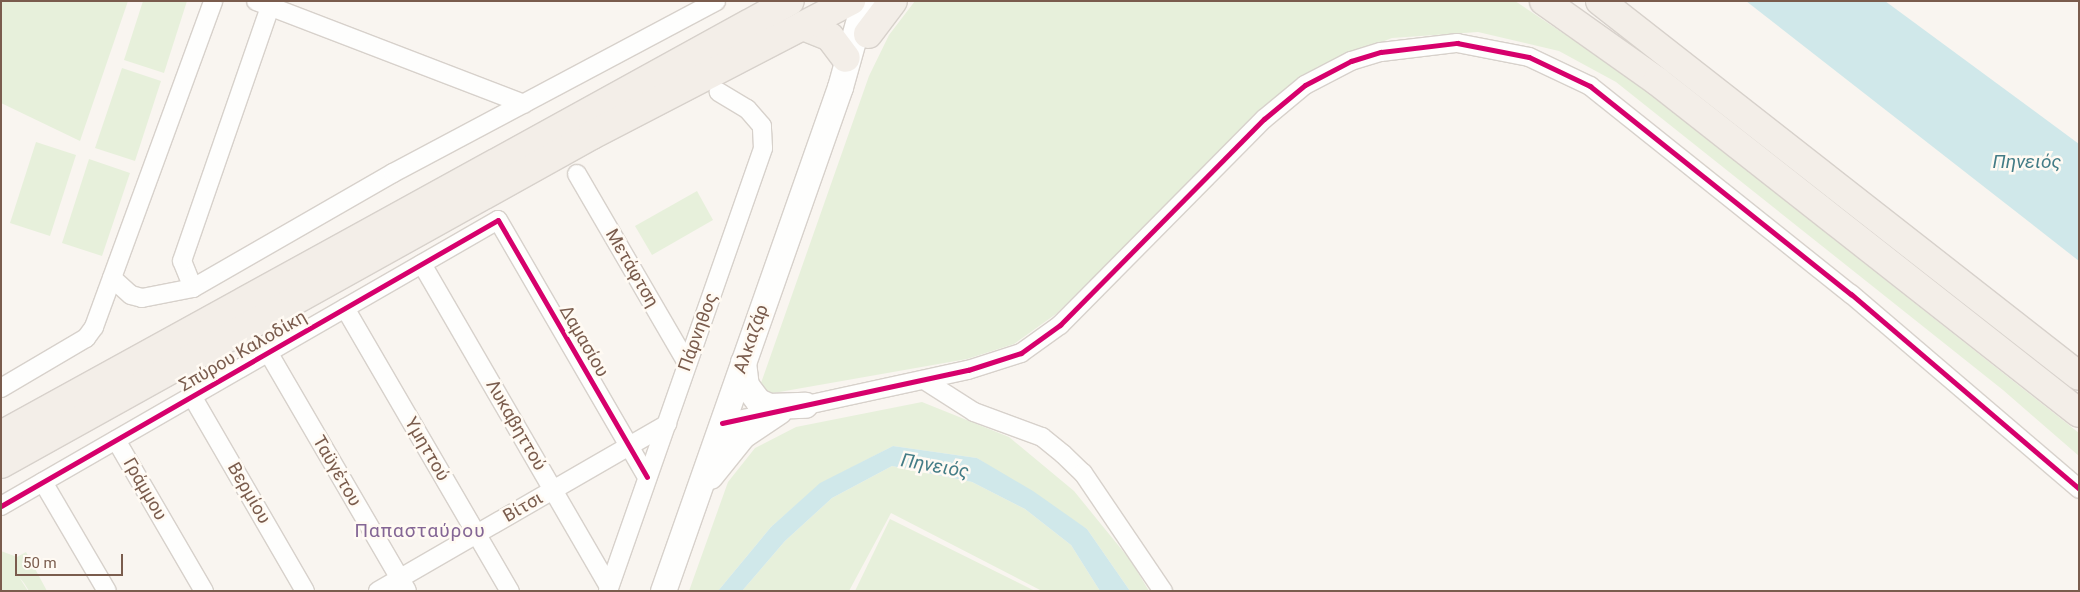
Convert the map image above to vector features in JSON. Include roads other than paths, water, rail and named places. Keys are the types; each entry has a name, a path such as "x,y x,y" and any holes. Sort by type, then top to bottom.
{"main road":[{"path":"1,435 790,1"},
{"path":"1,464 592,135 851,1"},
{"path":"868,34 893,1"},
{"path":"1544,1 1657,81 2079,414"},
{"path":"1600,1 2079,376"},
{"path":"803,26 830,36 846,58"}],"street":[{"path":"1,388 86,338 112,278 212,1"},
{"path":"112,278 131,295 142,298 193,288 524,104 716,1"},
{"name":"Αλκαζάρ","path":"663,591 840,87 846,58 864,1"},
{"name":"Αλκαζάρ","path":"840,87 868,34 881,1"},
{"path":"193,288 182,261 263,4 524,104"},
{"path":"722,424 924,380 1005,360 1048,335 1269,115 1310,82 1381,52 1428,44 1466,44 1530,57 1590,86 1851,294 2079,489"},
{"name":"Πάρνηθος","path":"608,589 667,424 686,361 765,140 756,119 719,92"},
{"name":"Μετάφτση","path":"577,174 686,361"},
{"name":"Σπύρου Καλοδίκη","path":"1,506 498,220"},
{"name":"Δαμασίου","path":"498,220 647,477"},
{"name":"Λυκαβηττού","path":"422,264 608,589"},
{"name":"Υμηττού","path":"345,308 510,591"},
{"name":"Ταϋγέτου","path":"268,352 403,584"},
{"path":"743,362 746,385 758,401 768,406 805,405"},
{"path":"924,380 974,412 1042,436 1063,454 1082,473 1162,591"},
{"name":"Βερμίου","path":"192,396 305,591"},
{"path":"700,487 744,435 779,411"},
{"name":"Βίτσι","path":"378,591 403,584 477,534 667,424"},
{"name":"Γράμμου","path":"116,440 204,591"},
{"path":"43,482 106,591"}],"water":[{"name":"Πηνειός","path":"1746,1 1885,1 2079,144 2079,261"},
{"name":"Πηνειός","path":"893,446 977,458 1033,491 1087,529 1130,591 1100,591 1071,545 1025,509 972,482 892,466 832,498 785,541 742,591 718,591 771,527 820,483"}],"district":[{"name":"Παπασταύρου","path":"420,531"}]}
